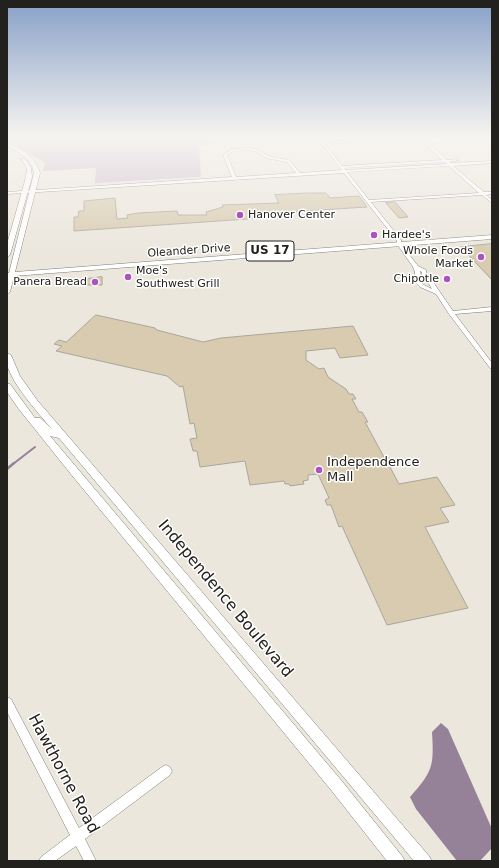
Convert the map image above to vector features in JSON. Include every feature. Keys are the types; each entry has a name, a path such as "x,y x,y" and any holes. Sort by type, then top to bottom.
{"main road":[{"path":"7,255 30,177"},
{"path":"7,292 10,273 33,192 36,177"},
{"name":"Oleander Drive","path":"399,243 492,233"},
{"name":"Oleander Drive","path":"10,273 492,237"},
{"name":"Independence Boulevard","path":"7,355 21,385 62,436 424,861"},
{"path":"7,386 21,406 397,861"},
{"path":"21,406 52,434 62,436"}],"street":[{"path":"7,193 275,177"},
{"path":"350,177 416,267 424,271 425,279 431,283 451,313 492,367"},
{"path":"464,177 492,202"},
{"path":"369,201 492,192"},
{"path":"451,313 492,309"},
{"name":"Hawthorne Road","path":"7,702 90,861"},
{"path":"45,861 166,771"}],"shaded area":[{"path":"95,177 200,177 199,177 95,183"},
{"path":"441,723 448,729 492,829 492,848 480,861 457,861 416,809 410,797 428,774 433,753 432,732"}],"building":[{"name":"Hanover Center","path":"326,193 330,198 359,196 367,207 274,213 273,216 262,218 74,231 74,217 78,217 79,211 84,211 84,201 115,198 117,219 128,218 127,215 138,213 177,211 178,215 207,215 206,212 223,207 222,205 279,203 275,195"},
{"path":"395,202 408,217 399,218 386,203"},
{"name":"Whole Foods Market","path":"492,244 492,280 461,247"},
{"name":"Panera Bread","path":"102,277 102,285 87,285 87,279"},
{"name":"Independence Mall","path":"96,315 155,328 157,330 203,342 221,338 353,326 368,355 340,358 335,348 306,351 306,360 319,369 324,368 328,377 346,389 349,394 353,394 356,399 352,399 359,412 362,412 368,422 365,422 385,459 389,458 393,467 390,467 399,484 437,477 455,505 440,508 449,522 425,527 468,608 387,625 342,526 339,527 331,505 327,505 325,500 329,498 318,474 308,475 308,480 303,481 304,484 290,486 289,484 285,484 284,481 250,485 245,461 200,467 197,451 193,451 190,439 197,438 194,423 190,424 183,386 180,387 167,376 56,351 62,346 54,344 59,340 66,342"}],"waterway":[{"path":"13,464 35,447"},
{"path":"7,469 14,463"}],"place":[{"name":"Hanover Center","path":"240,215"},
{"name":"Hardee's","path":"374,235"},
{"name":"Whole Foods Market","path":"481,257"},
{"name":"Moe's Southwest Grill","path":"128,277"},
{"name":"Chipotle","path":"447,279"},
{"name":"Panera Bread","path":"95,282"},
{"name":"Independence Mall","path":"319,470"}]}
